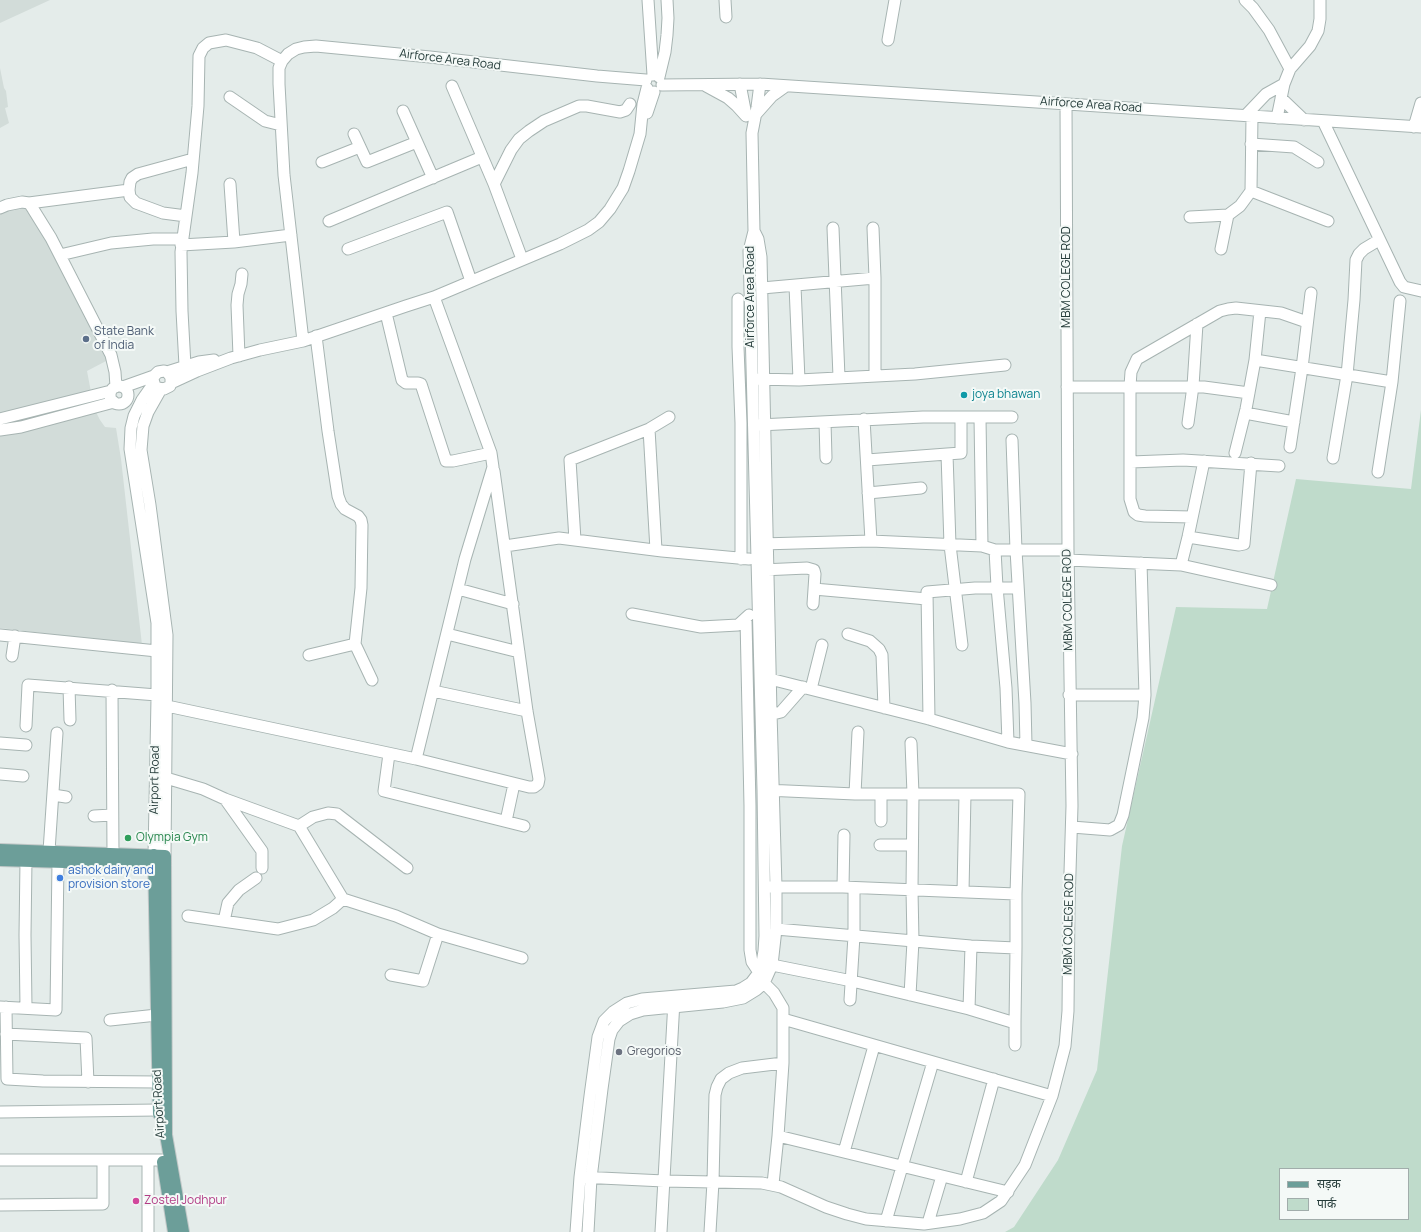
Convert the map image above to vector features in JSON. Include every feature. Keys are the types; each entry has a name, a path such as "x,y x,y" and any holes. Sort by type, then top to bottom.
{"main road":[{"path":"0,850 113,854 159,860"},
{"path":"0,860 159,860"},
{"name":"Airport Road","path":"159,860 157,1015 158,1110 163,1160 174,1232"},
{"name":"Airport Road","path":"159,860 166,1134 183,1232"}],"street":[{"path":"648,0 654,83"},
{"path":"154,384 156,374 161,371 167,372 208,360 235,357 303,341 434,297 560,244 588,230 599,222 616,201 629,171 642,124 643,104 654,83 665,52 668,18 667,0"},
{"path":"725,0 726,17"},
{"path":"888,40 895,0"},
{"path":"1245,0 1253,8 1269,30 1290,69"},
{"path":"1278,118 1284,84 1290,69 1314,39 1318,31 1320,19 1320,0"},
{"path":"185,366 182,311 182,242 193,159 198,106 199,56 203,48 209,43 226,40 257,48 282,61 279,68 279,84 284,175 303,341"},
{"name":"Airforce Area Road","path":"282,61 288,54 296,49 316,46 430,57 654,83 760,84 1418,127"},
{"path":"703,84 728,98 751,115 786,86"},
{"name":"Airforce Area Road","path":"740,84 751,115 752,132 754,231 749,251 752,379 762,543"},
{"name":"Airforce Area Road","path":"751,115 760,84"},
{"path":"1190,217 1228,215 1240,206 1250,191 1249,116 1266,94 1284,84"},
{"path":"452,86 494,184 522,259"},
{"path":"230,97 265,121 281,125"},
{"path":"1281,98 1304,120"},
{"path":"1418,127 1421,103"},
{"path":"494,184 511,150 519,139 544,121 579,106 620,112 626,110 630,104"},
{"name":"MBM COLEGE ROD","path":"586,1178 773,1184 847,1214 866,1219 928,1223 983,1213 1001,1201 1025,1165 1052,1096 1065,1046 1068,1011 1072,754 1069,695 1066,104"},
{"path":"403,111 433,178"},
{"path":"1323,121 1400,282 1404,287 1421,292"},
{"path":"354,134 367,162 417,142"},
{"path":"1250,144 1294,147 1318,162"},
{"path":"322,162 360,147"},
{"path":"329,222 482,157"},
{"path":"186,216 163,213 136,203 130,197 129,190 132,178 138,174 193,159"},
{"path":"230,184 234,242"},
{"path":"0,208 22,202 29,203 129,190"},
{"path":"1250,191 1328,221"},
{"path":"29,203 51,238 111,355 119,390"},
{"path":"348,249 447,212 471,281"},
{"path":"1221,249 1228,215"},
{"path":"833,228 839,378"},
{"path":"873,228 876,376"},
{"path":"754,231 758,239 761,257 765,425 762,543 758,606 766,716 768,790 776,887 776,929 772,965 760,976"},
{"path":"60,255 112,243 153,239 182,242 234,242 291,235"},
{"path":"1332,458 1347,375 1356,260 1364,249 1380,240"},
{"path":"235,357 237,305 242,274"},
{"path":"762,288 875,278"},
{"path":"795,286 799,380"},
{"path":"1290,446 1302,368 1311,293"},
{"path":"167,706 416,760 514,784 534,787 538,784 539,779 527,711 491,453 434,297"},
{"path":"738,299 741,423 741,559"},
{"path":"1378,472 1392,382 1400,301"},
{"path":"1192,517 1145,516 1138,515 1134,512 1130,499 1130,386 1131,372 1136,359 1220,311 1228,309 1236,308 1281,313 1307,322"},
{"path":"1235,453 1245,413 1255,360 1260,311"},
{"path":"386,313 402,380 406,383 421,384 446,461 453,462 491,453"},
{"path":"1188,423 1193,386 1197,324"},
{"path":"316,336 338,496 340,504 350,513 358,516 362,525 361,588 355,644 372,680"},
{"path":"0,419 119,390 154,384 167,388 171,383 197,371 235,357"},
{"path":"1255,360 1392,382"},
{"path":"752,379 764,378 799,380 915,374 1005,365"},
{"path":"167,372 171,377 171,383"},
{"name":"Airport Road","path":"154,384 134,416 130,436 130,449 157,623 159,860"},
{"name":"Airport Road","path":"154,384 148,412 143,426 141,450 167,635 166,778 159,860"},
{"path":"1067,387 1204,386 1249,392"},
{"path":"0,430 21,427 114,402 110,397 119,390"},
{"path":"1245,413 1294,422"},
{"path":"575,540 570,460 649,429 668,417"},
{"path":"741,423 754,429 765,425 864,419 923,417 1012,417"},
{"path":"867,460 961,453 961,417"},
{"path":"980,418 982,546"},
{"path":"864,419 871,540"},
{"path":"825,422 826,458"},
{"path":"649,429 656,550"},
{"path":"1012,440 1026,745"},
{"path":"947,454 950,545 962,645"},
{"path":"1131,462 1183,460 1251,463 1279,466"},
{"path":"1181,565 1204,461"},
{"path":"1188,536 1238,545 1244,544 1251,463"},
{"path":"416,760 465,559 493,467"},
{"path":"868,493 921,488"},
{"path":"505,546 559,538 741,559 761,567 812,568 815,574 813,604"},
{"path":"762,543 871,540 982,546 995,550 1016,550 1141,563 1181,565 1271,585"},
{"path":"995,550 1006,688 1008,742"},
{"path":"1072,827 1110,830 1119,825 1123,816 1143,718 1145,695 1141,563"},
{"path":"761,567 770,679 766,716"},
{"path":"929,718 927,592 997,587 1018,588"},
{"path":"458,589 513,604"},
{"path":"814,589 928,599"},
{"path":"632,614 701,627 731,626 738,625 758,606"},
{"path":"746,619 750,950 752,962 783,1008 778,1136 773,1184"},
{"path":"447,634 519,652"},
{"path":"848,634 870,641 879,649 882,655 884,708"},
{"path":"0,635 157,651"},
{"path":"12,656 14,636"},
{"path":"309,655 355,644"},
{"path":"766,716 781,712 807,688 822,645"},
{"path":"770,679 929,718 1008,742 1072,754"},
{"path":"26,726 28,684 157,695"},
{"path":"69,687 70,720"},
{"path":"112,690 113,854"},
{"path":"433,691 527,711"},
{"path":"1069,695 1145,695"},
{"path":"855,794 858,732"},
{"path":"49,852 57,734"},
{"path":"0,743 26,744"},
{"path":"910,995 913,941 913,794 911,743"},
{"path":"389,754 384,791 524,826"},
{"path":"0,774 23,776"},
{"path":"166,778 203,789 225,799 299,826 343,899 396,916 438,934 522,958"},
{"path":"506,821 514,784"},
{"path":"768,790 855,794 1019,794 1016,894 1015,1045"},
{"path":"576,1232 586,1178 598,1037 604,1021 613,1012 627,1003 642,999 723,1002 743,998 756,990 760,976 765,936 764,858 768,790"},
{"path":"881,821 882,794"},
{"path":"963,892 965,794"},
{"path":"53,795 66,797"},
{"path":"225,799 262,851 262,868"},
{"path":"299,826 313,817 328,813 337,814 407,868"},
{"path":"94,816 112,815"},
{"path":"844,835 854,936 850,1000"},
{"path":"880,845 912,845"},
{"path":"750,857 764,858"},
{"path":"26,860 26,1007"},
{"path":"58,861 56,1010 26,1007 3,1007 3,1022 6,1034 7,1079 88,1082 157,1082"},
{"path":"224,921 228,904 239,890 256,878"},
{"path":"764,887 849,887 1016,894"},
{"path":"188,916 278,929 313,920 333,908 343,899"},
{"path":"776,929 971,946 1016,948"},
{"path":"391,975 423,981 438,934"},
{"path":"969,1009 971,946"},
{"path":"772,965 852,981 969,1009 1015,1023"},
{"path":"661,1232 674,1001"},
{"path":"110,1020 157,1015"},
{"path":"783,1019 1052,1096"},
{"path":"6,1034 86,1038 88,1082"},
{"path":"844,1152 874,1046"},
{"path":"886,1221 932,1062"},
{"path":"710,1232 715,1095 721,1079 729,1073 742,1068 782,1063"},
{"path":"966,1182 994,1079"},
{"path":"0,1112 158,1110"},
{"path":"778,1136 1008,1192"},
{"path":"0,1160 163,1160"},
{"path":"0,1205 103,1204 103,1160"},
{"path":"148,1160 148,1232"},
{"path":"928,1223 942,1176"},
{"path":"586,1178 588,1232"}],"shaded area":[{"path":"0,0 50,0 0,23"},
{"path":"0,68 6,91 8,107 5,108 9,123 0,128"},
{"path":"21,206 30,208 108,360 87,371 94,408 100,420 105,427 116,428 121,459 142,645 0,628 0,213"}],"green space":[{"path":"1421,410 1421,1232 1005,1232 1014,1227 1058,1160 1097,1070 1122,846 1176,607 1267,609 1296,479 1411,489"}],"place":[{"name":"State Bank of India","path":"86,339"},
{"name":"joya bhawan","path":"964,395"},
{"name":"Olympia Gym","path":"128,838"},
{"name":"ashok dairy and provision store","path":"60,878"},
{"name":"Gregorios","path":"619,1052"},
{"name":"Zostel Jodhpur","path":"136,1201"}]}
